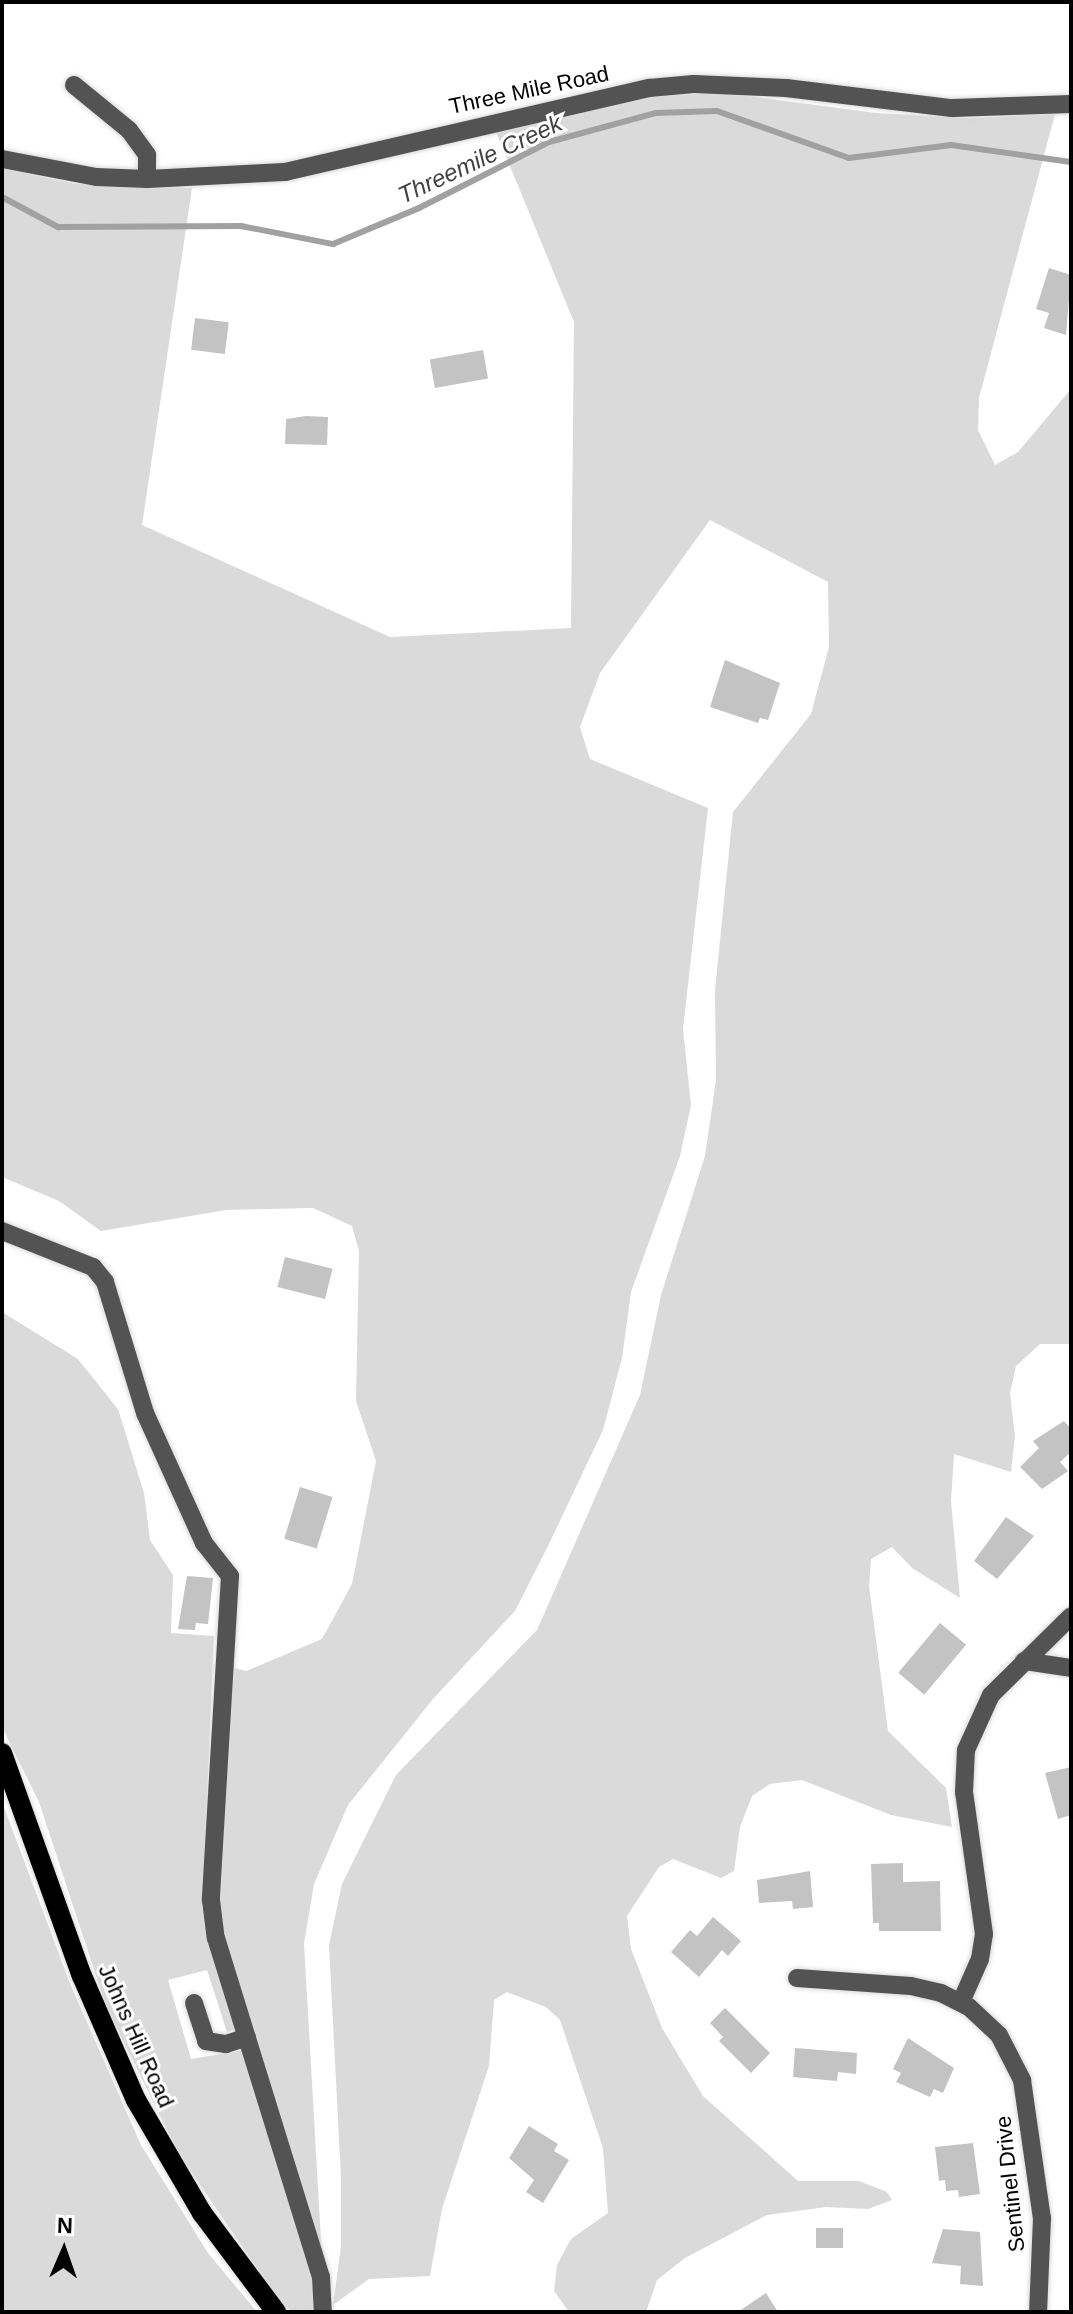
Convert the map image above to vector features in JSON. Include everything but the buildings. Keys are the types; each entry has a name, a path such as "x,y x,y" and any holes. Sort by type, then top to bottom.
{"main road":[{"name":"Johns Hill Road","path":"2,1753 82,1976 136,2100 202,2213 276,2312"}],"street":[{"path":"74,85 129,130 147,155 147,179"},
{"name":"Three Mile Road","path":"2,159 96,177 147,179 285,172 462,128 671,86 786,88 952,108 1071,104"},
{"path":"2,1231 93,1267 105,1282 145,1413 204,1543 230,1576 211,1900 216,1938 321,2277 323,2312"},
{"path":"961,2002 978,1964 984,1934 964,1792 966,1750 991,1695 1070,1616"},
{"path":"1024,1661 1071,1668"},
{"name":"Sentinel Drive","path":"797,1978 917,1986 961,2002 999,2035 1022,2080 1042,2218 1038,2312"},
{"path":"194,2003 206,2041 226,2044 247,2037"}],"shaded area":[{"path":"724,93 876,113 969,118 1055,114 979,398 978,430 995,465 1018,452 1071,389 1071,1344 1040,1344 1016,1366 1010,1393 1015,1436 1011,1472 954,1454 951,1501 960,1598 912,1568 892,1547 871,1559 869,1586 888,1731 946,1788 952,1827 891,1815 802,1780 770,1784 752,1796 740,1827 734,1871 721,1878 673,1859 659,1867 627,1916 631,1949 662,2028 703,2096 798,2181 859,2181 887,2192 892,2200 868,2209 826,2207 767,2215 685,2258 657,2280 646,2312 569,2312 554,2291 557,2265 571,2239 608,2213 603,2148 560,2020 546,2007 507,1992 494,2000 489,2066 442,2209 430,2276 369,2279 333,2305 341,2246 341,2178 329,1945 342,1884 396,1775 537,1630 640,1395 661,1295 705,1156 716,1080 715,990 733,812 811,714 829,647 828,582 710,520 600,673 580,727 590,759 708,808 683,1029 691,1105 680,1156 631,1292 622,1358 603,1430 549,1544 515,1611 433,1699 348,1805 314,1884 304,1943 322,2258 220,1927 218,1880 230,1667 246,1671 322,1639 352,1584 376,1461 356,1401 359,1251 352,1226 313,1208 226,1210 101,1231 59,1201 2,1177 2,168 75,184 192,188 142,525 390,637 571,628 574,322 496,132 657,96"},
{"path":"2,1312 78,1359 118,1409 144,1493 150,1540 173,1575 171,1633 214,1636 203,1889 208,1928 238,2028 227,2032 207,1970 168,1980 191,2059 245,2050 318,2298 313,2312 292,2312 280,2302 179,2154 106,2006 39,1802 2,1727"},
{"path":"2,1802 71,1986 141,2145 208,2253 257,2312 2,2312"}],"waterway":[{"name":"Threemile Creek","path":"2,197 58,227 241,226 333,244 419,208 549,142 656,113 717,111 849,158 951,145 1071,162"}]}
